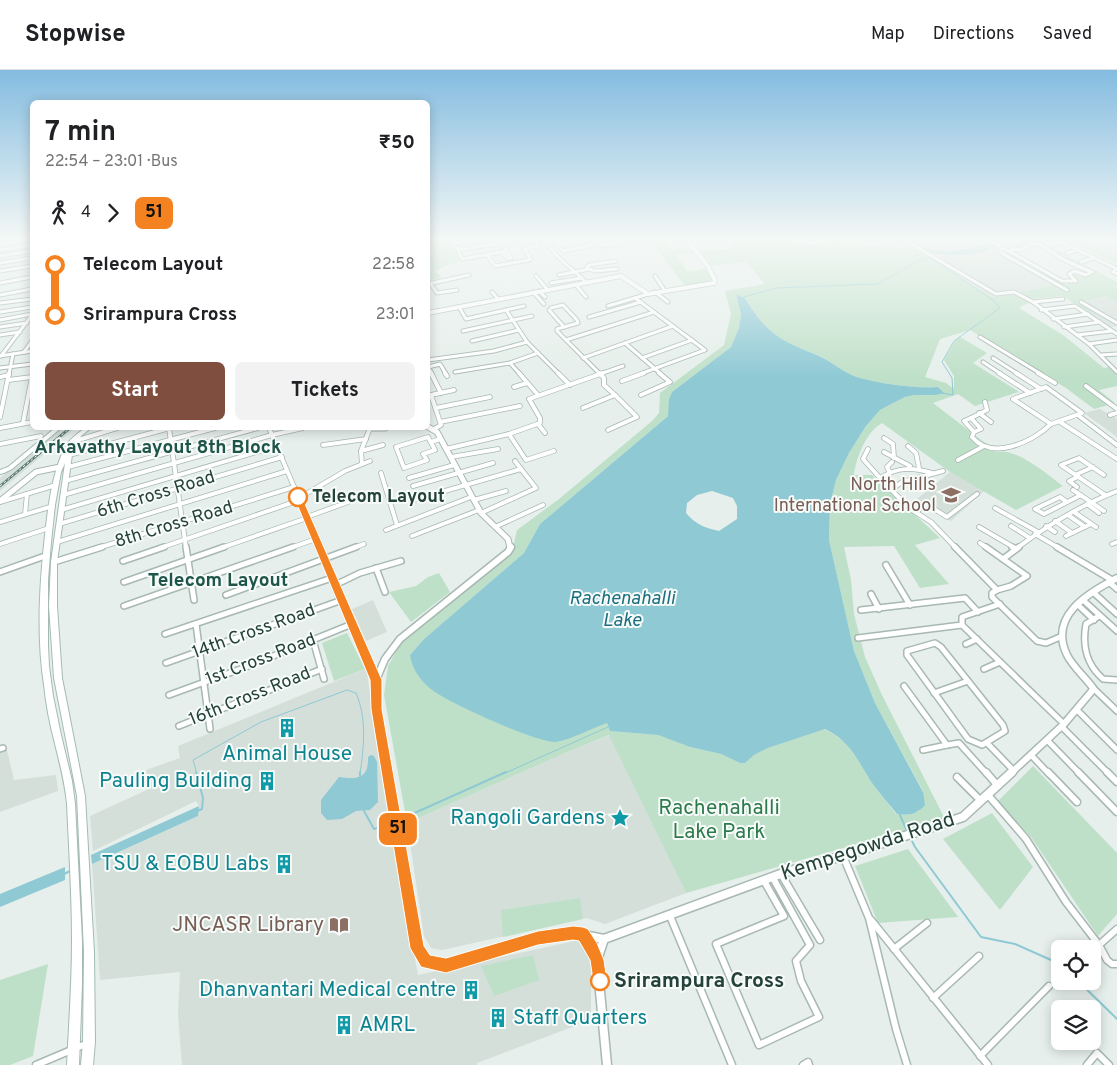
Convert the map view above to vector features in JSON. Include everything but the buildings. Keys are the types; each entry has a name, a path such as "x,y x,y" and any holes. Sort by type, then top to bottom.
{"main road":[{"path":"4,470 48,430"},
{"path":"4,470 55,430"},
{"path":"86,430 75,439 56,485 59,524 54,562 52,606 58,678 81,796 89,952 89,1042 87,1065"},
{"path":"73,1065 77,958 70,801 67,771 59,744 45,664 44,611 45,556 49,528 63,495 64,467 75,439"},
{"path":"48,682 58,678"}],"street":[{"path":"431,285 439,293 457,290"},
{"path":"544,285 547,289"},
{"path":"430,313 573,285"},
{"path":"576,285 586,297"},
{"path":"636,285 648,294"},
{"path":"661,285 665,291"},
{"path":"608,306 655,292 699,285"},
{"path":"982,285 996,294 1014,292 1033,302 1053,319 1089,344 1116,369"},
{"path":"1059,285 1067,290"},
{"path":"0,294 30,289"},
{"path":"539,291 544,297"},
{"path":"492,292 498,299"},
{"path":"533,292 544,304"},
{"path":"655,292 668,302"},
{"path":"622,382 705,350 635,298"},
{"path":"0,303 30,299"},
{"path":"1033,302 1063,299"},
{"path":"588,317 641,302"},
{"path":"1080,302 1117,324"},
{"path":"564,327 550,309 563,305 578,321 564,327 557,329 582,358 600,375 604,380 604,385 637,417 608,430"},
{"path":"459,307 466,319 524,306"},
{"path":"1042,310 1075,306 1115,332"},
{"path":"0,312 30,307"},
{"path":"506,310 527,342 570,385"},
{"path":"566,340 654,312"},
{"path":"1053,319 1088,314"},
{"path":"0,320 30,315"},
{"path":"462,331 532,316"},
{"path":"0,356 30,318"},
{"path":"1064,327 1100,322"},
{"path":"0,327 27,323"},
{"path":"1107,327 1117,324"},
{"path":"582,358 673,326"},
{"path":"472,341 519,330"},
{"path":"0,335 20,332"},
{"path":"1076,335 1115,332"},
{"path":"980,336 1055,384 1013,399 1052,424"},
{"path":"642,358 692,340"},
{"path":"1089,344 1117,340"},
{"path":"430,360 494,351 527,342"},
{"path":"625,343 670,384 641,396"},
{"path":"24,352 30,344"},
{"path":"0,356 30,351"},
{"path":"455,372 510,363 538,353"},
{"path":"0,417 2,397 9,378 13,354"},
{"path":"1101,356 1117,354"},
{"path":"993,358 1041,389"},
{"path":"983,362 1030,392"},
{"path":"510,363 538,395"},
{"path":"0,368 30,364"},
{"path":"430,366 440,364 447,376"},
{"path":"538,424 540,418 528,401 538,395 623,366"},
{"path":"430,371 441,393"},
{"path":"0,377 30,377"},
{"path":"514,387 527,383"},
{"path":"0,387 7,385"},
{"path":"1086,386 1117,409"},
{"path":"1046,387 1117,445"},
{"path":"435,431 441,424 431,395 454,390"},
{"path":"23,423 30,392"},
{"path":"583,408 615,396"},
{"path":"436,408 490,397"},
{"path":"985,402 987,410 964,421 974,432 973,440 984,446 1001,450 1041,434 1052,424 1082,415"},
{"path":"440,422 520,406"},
{"path":"25,411 30,410"},
{"path":"1110,415 1117,413"},
{"path":"979,414 991,422"},
{"path":"971,418 981,429 974,432"},
{"path":"0,428 30,422"},
{"path":"1060,422 1117,459"},
{"path":"538,424 545,433"},
{"path":"446,449 509,434 538,424"},
{"path":"376,680 385,659 400,639 508,552 510,544 480,511 441,440 435,431 430,428"},
{"path":"75,439 109,430"},
{"path":"70,455 162,430"},
{"path":"169,430 190,583 194,600"},
{"path":"0,502 36,472 64,467 208,430"},
{"path":"65,481 251,430"},
{"path":"271,430 376,680 376,709 418,948 426,962 446,966 538,938 573,933 604,940 597,960"},
{"path":"63,495 294,430"},
{"path":"362,464 361,451 369,430"},
{"path":"509,434 526,460 554,451"},
{"path":"0,444 41,436"},
{"path":"428,437 432,443 435,450 423,454 427,460 404,468 396,446 428,437"},
{"path":"884,438 893,444 893,460"},
{"path":"323,445 366,439"},
{"path":"432,443 441,440"},
{"path":"361,451 383,445"},
{"path":"0,522 175,476 277,446"},
{"path":"908,446 916,453 919,468"},
{"path":"958,460 984,446"},
{"path":"451,457 498,448"},
{"path":"868,449 863,459 890,490 909,508 930,522 997,590"},
{"path":"884,452 893,460 932,473"},
{"name":"6th Cross Road","path":"59,524 282,457"},
{"path":"1104,475 1079,458 1061,465 1105,495"},
{"path":"890,473 887,467 893,460"},
{"path":"123,560 299,499 337,478 345,471 370,461"},
{"path":"412,536 536,488 515,461"},
{"path":"413,486 493,463"},
{"path":"409,478 454,465"},
{"path":"880,478 911,466"},
{"path":"1093,467 1068,481 1099,513"},
{"path":"414,500 521,469"},
{"path":"890,490 902,482 943,470"},
{"path":"56,542 179,506 287,471"},
{"path":"382,473 397,525"},
{"path":"0,502 56,485"},
{"name":"8th Cross Road","path":"54,562 294,487"},
{"path":"386,530 473,499 506,491"},
{"path":"1002,559 1046,526 1105,495 1117,491"},
{"path":"26,514 27,494"},
{"path":"916,512 926,504 947,518 977,494"},
{"path":"1081,495 1066,502 1044,514 1035,509 1060,497 1066,502 1075,511 1096,527"},
{"path":"124,582 348,502"},
{"path":"1089,503 1104,510"},
{"path":"495,526 543,505"},
{"path":"995,508 1112,580 1117,589"},
{"path":"1068,515 1085,527"},
{"path":"1055,521 1072,534"},
{"path":"1066,536 1091,524"},
{"path":"979,526 1016,549"},
{"path":"1011,526 1030,538"},
{"path":"1046,526 1055,532"},
{"path":"0,544 49,528"},
{"path":"124,606 316,539"},
{"path":"980,543 1026,576 1011,586 991,594 1037,641 1046,644 1060,637"},
{"path":"226,595 364,544"},
{"path":"0,572 45,556"},
{"path":"335,585 376,568 401,561"},
{"path":"886,565 910,605"},
{"path":"376,568 385,592"},
{"path":"165,634 332,578"},
{"path":"1112,580 1093,592 1066,615 1060,637 1068,656 1093,688 1117,711"},
{"path":"1093,592 1117,614"},
{"path":"871,594 878,608"},
{"path":"861,610 965,598 978,612"},
{"name":"14th Cross Road","path":"166,663 342,600"},
{"path":"1083,600 1117,631"},
{"path":"1000,604 962,617 962,625 1117,782"},
{"path":"1078,605 1094,620"},
{"path":"1099,616 1086,624 1083,642 1085,656 1092,668 1103,679 1117,680"},
{"path":"196,624 210,729"},
{"name":"1st Cross Road","path":"169,695 352,624"},
{"path":"858,638 962,625"},
{"path":"966,644 977,639"},
{"path":"313,640 324,679"},
{"path":"936,643 941,647 1005,731 982,745 968,739 934,693 906,655 907,650 936,643"},
{"path":"984,668 1000,662"},
{"name":"16th Cross Road","path":"179,726 322,669"},
{"path":"934,693 968,681"},
{"path":"904,686 947,745"},
{"name":"Kempegowda Road","path":"604,940 777,876 912,835 963,817 1063,726 1093,688"},
{"path":"1077,710 1117,750"},
{"path":"1047,740 1117,812"},
{"path":"987,743 1014,770"},
{"path":"923,750 959,744 998,786"},
{"path":"1031,755 1077,802"},
{"path":"957,777 981,801"},
{"path":"988,795 1026,839 1066,902 1095,940"},
{"path":"843,856 869,918 896,1029 907,1065"},
{"path":"777,876 792,912 810,945 796,961 801,981 819,1017 759,1045 716,944 792,912"},
{"path":"777,876 820,940"},
{"path":"764,881 784,916"},
{"path":"670,916 732,1065"},
{"path":"869,918 988,1065"},
{"path":"894,949 927,923"},
{"path":"1101,943 1117,929"},
{"path":"583,934 597,960 607,1065"},
{"path":"1101,949 1107,960 1112,964 1117,964"},
{"path":"933,998 979,956"},
{"path":"980,1056 1049,986"},
{"path":"36,1065 89,1042"},
{"path":"1087,1065 1097,1053 1110,1065"},
{"path":"803,1065 808,1062 810,1065"}],"shaded area":[{"path":"973,285 1052,285 992,297"},
{"path":"1106,296 1117,303 1117,326 1110,328 1090,315 1096,313 1080,303"},
{"path":"1100,409 1117,419 1117,437 1084,413"},
{"path":"60,430 73,430 0,491 0,478"},
{"name":"North Hills International School","path":"950,472 984,491 951,521 917,499"},
{"path":"373,600 387,632 366,641 352,609"},
{"path":"365,669 392,837 418,975 579,940 591,958 591,1020 477,1063 477,1065 182,1065 178,1015 180,972 100,980 92,864 198,816 199,806 196,801 93,851 90,816 149,789 146,770 180,758 178,746"},
{"path":"610,735 686,893 605,924 586,918 442,950 431,948 424,936 407,823"},
{"path":"7,750 14,780 56,775 58,791 0,812 0,753"}],"green space":[{"name":"Rachenahalli Lake Park","path":"757,285 973,285 992,297 1015,294 1030,302 1019,308 1063,335 1104,368 1110,367 1117,375 1117,386 1099,390 1115,403 1094,409 1066,388 970,330 940,339 925,377 946,383 954,389 954,376 944,360 955,341 960,337 987,353 973,363 1019,392 975,406 958,394 933,403 997,452 1005,452 1022,458 1041,469 1063,486 1016,510 950,472 882,423 871,433 860,453 854,475 872,475 940,538 915,545 949,584 920,588 894,546 844,547 851,580 854,614 865,657 882,695 945,819 686,893 609,735 407,823 384,695 388,666 403,640 512,552 517,530 559,499 652,421 659,413 660,393 724,345 731,314 725,291","holes":["736,296 744,297 759,319 775,335 822,357 849,374 862,379 896,385 938,387 943,393 905,397 880,410 866,426 849,453 836,480 830,504 829,540 854,651 875,703 923,791 919,811 907,815 896,814 847,746 824,729 768,748 754,755 745,763 740,763 721,754 690,747 658,735 611,731 607,722 558,742 410,655 424,639 524,553 540,524 669,415 669,399 672,392 731,347 739,328 741,314"]},
{"path":"1051,285 1117,285 1117,303 1106,296 1080,303 1097,313 1090,315 1063,296 1032,299 1019,292"},
{"path":"439,573 450,592 411,622 389,592 416,586 428,577"},
{"path":"347,633 365,669 334,681 322,643"},
{"path":"1033,766 1117,853 1117,914 1098,936 1031,837 998,801"},
{"path":"992,813 1033,867 1000,910 943,839"},
{"path":"908,849 958,917 878,923 855,866"},
{"path":"580,898 583,919 503,937 501,910"},
{"path":"533,955 539,980 494,996 481,966"},
{"path":"48,964 33,1056 10,1065 0,1065 0,980"}],"water":[{"name":"Rachenahalli Lake","path":"736,295 744,297 759,319 775,335 822,357 849,374 862,379 896,385 938,387 944,393 905,397 880,410 866,426 849,453 836,480 830,504 829,540 854,651 875,703 923,792 925,805 913,814 897,814 872,783 847,746 834,734 825,729 768,748 754,755 745,763 740,763 721,754 690,747 658,735 610,731 607,723 556,742 513,730 445,698 426,685 418,676 413,666 410,655 424,639 524,553 540,524 668,416 669,399 672,392 731,347 739,328 741,314","holes":["712,491 733,498 737,506 737,519 719,531 701,525 686,513 687,503 697,495"]},
{"path":"374,756 377,762 378,802 370,810 356,811 342,819 327,820 321,813 321,800 339,777 357,778 361,776 367,769 368,757"},
{"path":"199,806 198,816 92,864 91,855"},
{"path":"65,867 65,880 0,907 0,894"}],"waterway":[{"path":"744,297 776,288 841,285"},
{"path":"942,393 953,395 952,378 942,362 954,341 1000,308 993,300 971,285"},
{"path":"197,774 193,760 261,722 347,690 356,693 362,713 363,743 360,774"},
{"path":"503,774 608,727"},
{"path":"196,772 203,798 202,809 197,811"},
{"path":"399,820 506,772"},
{"path":"364,811 374,829 393,822"},
{"path":"900,815 907,831"},
{"path":"910,837 915,847 981,937 1015,944 1051,960"},
{"path":"64,874 72,870"},
{"path":"1087,990 1117,1019"}],"railway":[{"path":"0,486 68,430"}],"bus line":[{"name":"51","path":"298,497 376,680 376,709 418,948 426,962 446,966 538,938 573,933 583,934 597,960 600,981"}],"place":[{"name":"North Hills International School","path":"951,495"},
{"name":"Telecom Layout","path":"298,497"},
{"name":"Animal House","path":"287,728"},
{"name":"Pauling Building","path":"267,781"},
{"name":"Rangoli Gardens","path":"620,818"},
{"name":"TSU & EOBU Labs","path":"284,864"},
{"name":"JNCASR Library","path":"339,925"},
{"name":"Srirampura Cross","path":"600,981"},
{"name":"Dhanvantari Medical centre","path":"471,990"},
{"name":"Staff Quarters","path":"498,1018"},
{"name":"AMRL","path":"344,1025"}],"district":[{"name":"Arkavathy Layout 8th Block","path":"158,448"},
{"name":"Telecom Layout","path":"218,581"}]}
